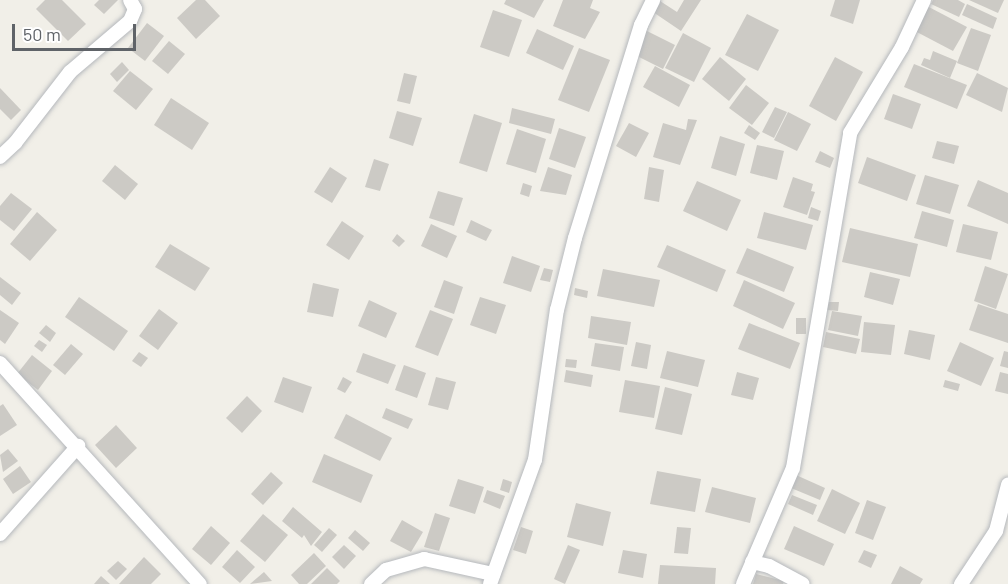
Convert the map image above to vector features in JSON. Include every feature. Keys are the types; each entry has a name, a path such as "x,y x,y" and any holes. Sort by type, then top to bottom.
{"street":[{"path":"0,157 15,144 70,72 130,21 135,9 130,0"},
{"path":"371,584 386,570 409,560 424,559 491,579 535,460 557,310 575,238 640,25 653,0"},
{"path":"743,584 793,468 850,133 902,47 924,0"},
{"path":"0,363 78,446 200,584"},
{"path":"0,534 78,446"},
{"path":"961,584 996,531 1008,485"},
{"path":"752,562 769,566 803,584"}],"building":[{"path":"45,0 62,0 86,24 68,41 36,9"},
{"path":"99,0 118,0 104,14 94,5"},
{"path":"196,0 205,0 220,16 196,39 177,18"},
{"path":"506,0 544,0 534,18 504,4"},
{"path":"563,0 593,0 590,8 600,12 585,39 553,26"},
{"path":"684,0 701,0 681,31 653,12 660,1 677,12"},
{"path":"835,0 860,0 853,24 830,16"},
{"path":"933,0 958,0 965,4 959,17 931,4"},
{"path":"969,0 1004,0 998,13"},
{"path":"967,4 997,18 993,29 962,15"},
{"path":"927,6 967,27 953,51 913,30"},
{"path":"493,10 522,20 509,57 480,47"},
{"path":"747,14 779,30 758,71 725,55"},
{"path":"147,23 164,36 145,61 128,48"},
{"path":"971,28 991,35 978,71 957,63"},
{"path":"537,29 574,46 563,70 526,53"},
{"path":"645,30 675,45 663,69 633,54"},
{"path":"683,33 711,48 694,82 665,68"},
{"path":"169,41 185,54 168,74 152,61"},
{"path":"579,48 610,60 589,112 558,100"},
{"path":"933,51 957,61 950,78 921,65 924,58 930,60"},
{"path":"720,57 746,79 729,101 702,79"},
{"path":"835,57 863,72 836,121 809,106"},
{"path":"122,62 129,70 117,82 110,74"},
{"path":"914,64 967,85 957,109 904,87"},
{"path":"655,66 690,85 679,107 643,87"},
{"path":"130,71 153,89 136,110 113,91"},
{"path":"404,73 417,76 410,104 397,101"},
{"path":"977,73 1008,88 1002,112 966,95"},
{"path":"746,85 769,103 752,125 729,108"},
{"path":"0,88 21,110 11,120 0,109"},
{"path":"893,94 921,104 912,129 884,119"},
{"path":"171,98 209,123 192,150 154,125"},
{"path":"775,107 787,112 774,138 762,132"},
{"path":"512,108 555,119 551,134 509,123"},
{"path":"397,111 422,118 413,146 389,138"},
{"path":"788,112 811,124 797,151 774,140"},
{"path":"474,114 502,123 487,172 459,163"},
{"path":"688,119 697,120 680,165 653,157 663,123 686,130"},
{"path":"629,123 649,133 636,157 616,146"},
{"path":"749,125 760,133 755,140 744,133"},
{"path":"559,128 586,137 575,168 549,159"},
{"path":"517,129 546,139 536,173 506,164"},
{"path":"720,136 745,144 736,176 711,168"},
{"path":"937,141 959,146 954,164 932,158"},
{"path":"757,145 784,151 777,180 750,173"},
{"path":"820,151 834,158 830,168 815,162"},
{"path":"867,157 916,175 907,201 858,183"},
{"path":"374,159 389,164 380,191 365,187"},
{"path":"115,165 138,184 125,200 102,181"},
{"path":"330,167 347,178 332,203 314,192"},
{"path":"548,167 572,175 566,195 540,191"},
{"path":"649,167 664,170 659,202 644,199"},
{"path":"925,175 959,185 950,214 916,204"},
{"path":"793,177 813,184 811,191 815,192 807,215 783,207"},
{"path":"978,180 1008,193 1008,224 967,206"},
{"path":"697,181 741,200 727,231 683,211"},
{"path":"523,183 532,186 529,197 520,194"},
{"path":"438,191 463,198 454,226 429,218"},
{"path":"11,193 32,209 14,231 0,220 0,206"},
{"path":"811,207 821,211 818,221 808,218"},
{"path":"922,211 954,220 947,247 914,238"},
{"path":"37,212 57,230 30,261 10,244"},
{"path":"764,212 813,225 806,250 757,238"},
{"path":"471,220 492,230 486,241 466,232"},
{"path":"342,221 364,236 349,260 326,245"},
{"path":"431,224 457,236 447,258 421,246"},
{"path":"963,224 998,232 991,260 956,252"},
{"path":"850,228 918,244 910,277 842,262"},
{"path":"397,234 405,241 399,247 392,241"},
{"path":"170,244 210,268 195,291 155,267"},
{"path":"667,245 726,270 717,292 657,267"},
{"path":"747,248 794,267 784,292 736,273"},
{"path":"512,256 540,266 531,292 503,283"},
{"path":"985,266 1008,274 996,309 974,301"},
{"path":"544,268 553,270 550,282 540,280"},
{"path":"603,269 660,280 654,307 597,296"},
{"path":"870,272 900,279 893,305 864,297"},
{"path":"0,277 21,293 12,305 0,295"},
{"path":"444,280 463,287 454,314 434,307"},
{"path":"744,280 795,303 783,329 733,306"},
{"path":"313,283 339,289 333,317 307,312"},
{"path":"575,288 588,291 587,298 574,295"},
{"path":"79,297 128,331 114,351 65,317"},
{"path":"480,297 506,305 496,334 470,325"},
{"path":"369,300 397,313 386,338 358,326"},
{"path":"827,302 839,302 838,311 827,310"},
{"path":"978,304 1008,314 1008,343 969,330"},
{"path":"159,309 178,323 158,350 139,336"},
{"path":"0,310 19,323 5,344 0,340"},
{"path":"430,310 453,319 438,356 415,347"},
{"path":"832,311 862,316 858,336 828,330"},
{"path":"591,316 631,322 627,345 588,338"},
{"path":"796,318 806,318 806,334 796,334"},
{"path":"864,322 895,325 891,355 861,352"},
{"path":"749,323 800,343 790,369 738,349"},
{"path":"46,325 56,333 50,342 39,333"},
{"path":"909,330 935,335 930,360 904,354"},
{"path":"826,332 860,339 856,354 823,347"},
{"path":"39,340 47,345 42,352 34,346"},
{"path":"636,342 651,345 647,369 631,366"},
{"path":"960,342 994,358 981,386 947,371"},
{"path":"595,343 624,347 620,371 591,366"},
{"path":"71,344 83,354 65,375 53,365"},
{"path":"667,351 705,360 698,387 660,378"},
{"path":"1004,351 1008,352 1008,368 1000,366"},
{"path":"139,352 148,358 141,367 132,361"},
{"path":"363,353 396,365 388,384 356,372"},
{"path":"32,355 52,371 38,390 17,374"},
{"path":"566,359 577,360 576,368 565,367"},
{"path":"404,365 426,373 417,398 395,390"},
{"path":"566,370 593,375 591,387 564,382"},
{"path":"737,372 759,378 753,400 731,395"},
{"path":"1000,372 1008,374 1008,394 995,391"},
{"path":"283,377 312,387 303,413 274,402"},
{"path":"343,377 352,382 345,393 337,389"},
{"path":"436,377 456,382 448,410 428,405"},
{"path":"625,380 660,386 654,418 619,412"},
{"path":"945,380 960,384 958,391 943,387"},
{"path":"665,387 692,394 682,435 655,429"},
{"path":"247,396 262,411 242,433 226,418"},
{"path":"3,404 17,425 0,436 0,406"},
{"path":"386,408 413,419 408,429 382,418"},
{"path":"346,414 392,438 380,461 334,438"},
{"path":"116,425 137,448 116,468 95,445"},
{"path":"8,449 18,461 3,472 0,455"},
{"path":"324,454 373,475 361,503 312,482"},
{"path":"20,466 31,482 13,494 3,479"},
{"path":"657,471 701,479 695,512 650,504"},
{"path":"271,472 283,483 263,505 251,494"},
{"path":"796,475 825,488 820,500 791,488"},
{"path":"458,479 484,487 475,514 449,506"},
{"path":"503,479 512,482 509,493 500,490"},
{"path":"712,487 756,498 750,523 705,512"},
{"path":"832,489 860,503 845,534 817,521"},
{"path":"487,490 505,496 500,509 483,502"},
{"path":"792,495 817,505 813,515 788,504"},
{"path":"867,500 886,507 873,540 855,533"},
{"path":"576,503 611,512 603,546 567,537"},
{"path":"293,507 322,532 311,546 304,535 302,538 282,521"},
{"path":"435,513 450,518 439,551 424,547"},
{"path":"263,514 288,535 265,562 240,541"},
{"path":"402,520 423,532 411,552 390,541"},
{"path":"211,526 230,543 211,565 192,549"},
{"path":"794,526 834,544 824,566 784,549"},
{"path":"521,527 533,531 526,554 513,550"},
{"path":"677,527 691,528 688,554 674,553"},
{"path":"329,528 337,535 322,552 314,545"},
{"path":"355,530 370,543 363,551 348,538"},
{"path":"344,545 356,556 344,569 332,557"},
{"path":"568,545 580,550 565,584 554,579"},
{"path":"237,550 255,567 240,583 222,567"},
{"path":"623,550 647,554 643,578 618,573"},
{"path":"864,550 877,555 871,568 858,562"},
{"path":"314,553 326,566 307,584 299,584 291,575"},
{"path":"144,557 161,574 151,584 119,584"},
{"path":"118,561 127,569 116,580 107,571"},
{"path":"660,565 716,568 715,584 658,584"},
{"path":"900,566 923,579 920,584 891,584"},
{"path":"327,568 340,581 337,584 311,584"},
{"path":"264,572 272,581 250,584"},
{"path":"756,574 784,581 783,584 753,584"},
{"path":"101,576 110,584 94,584"}]}
